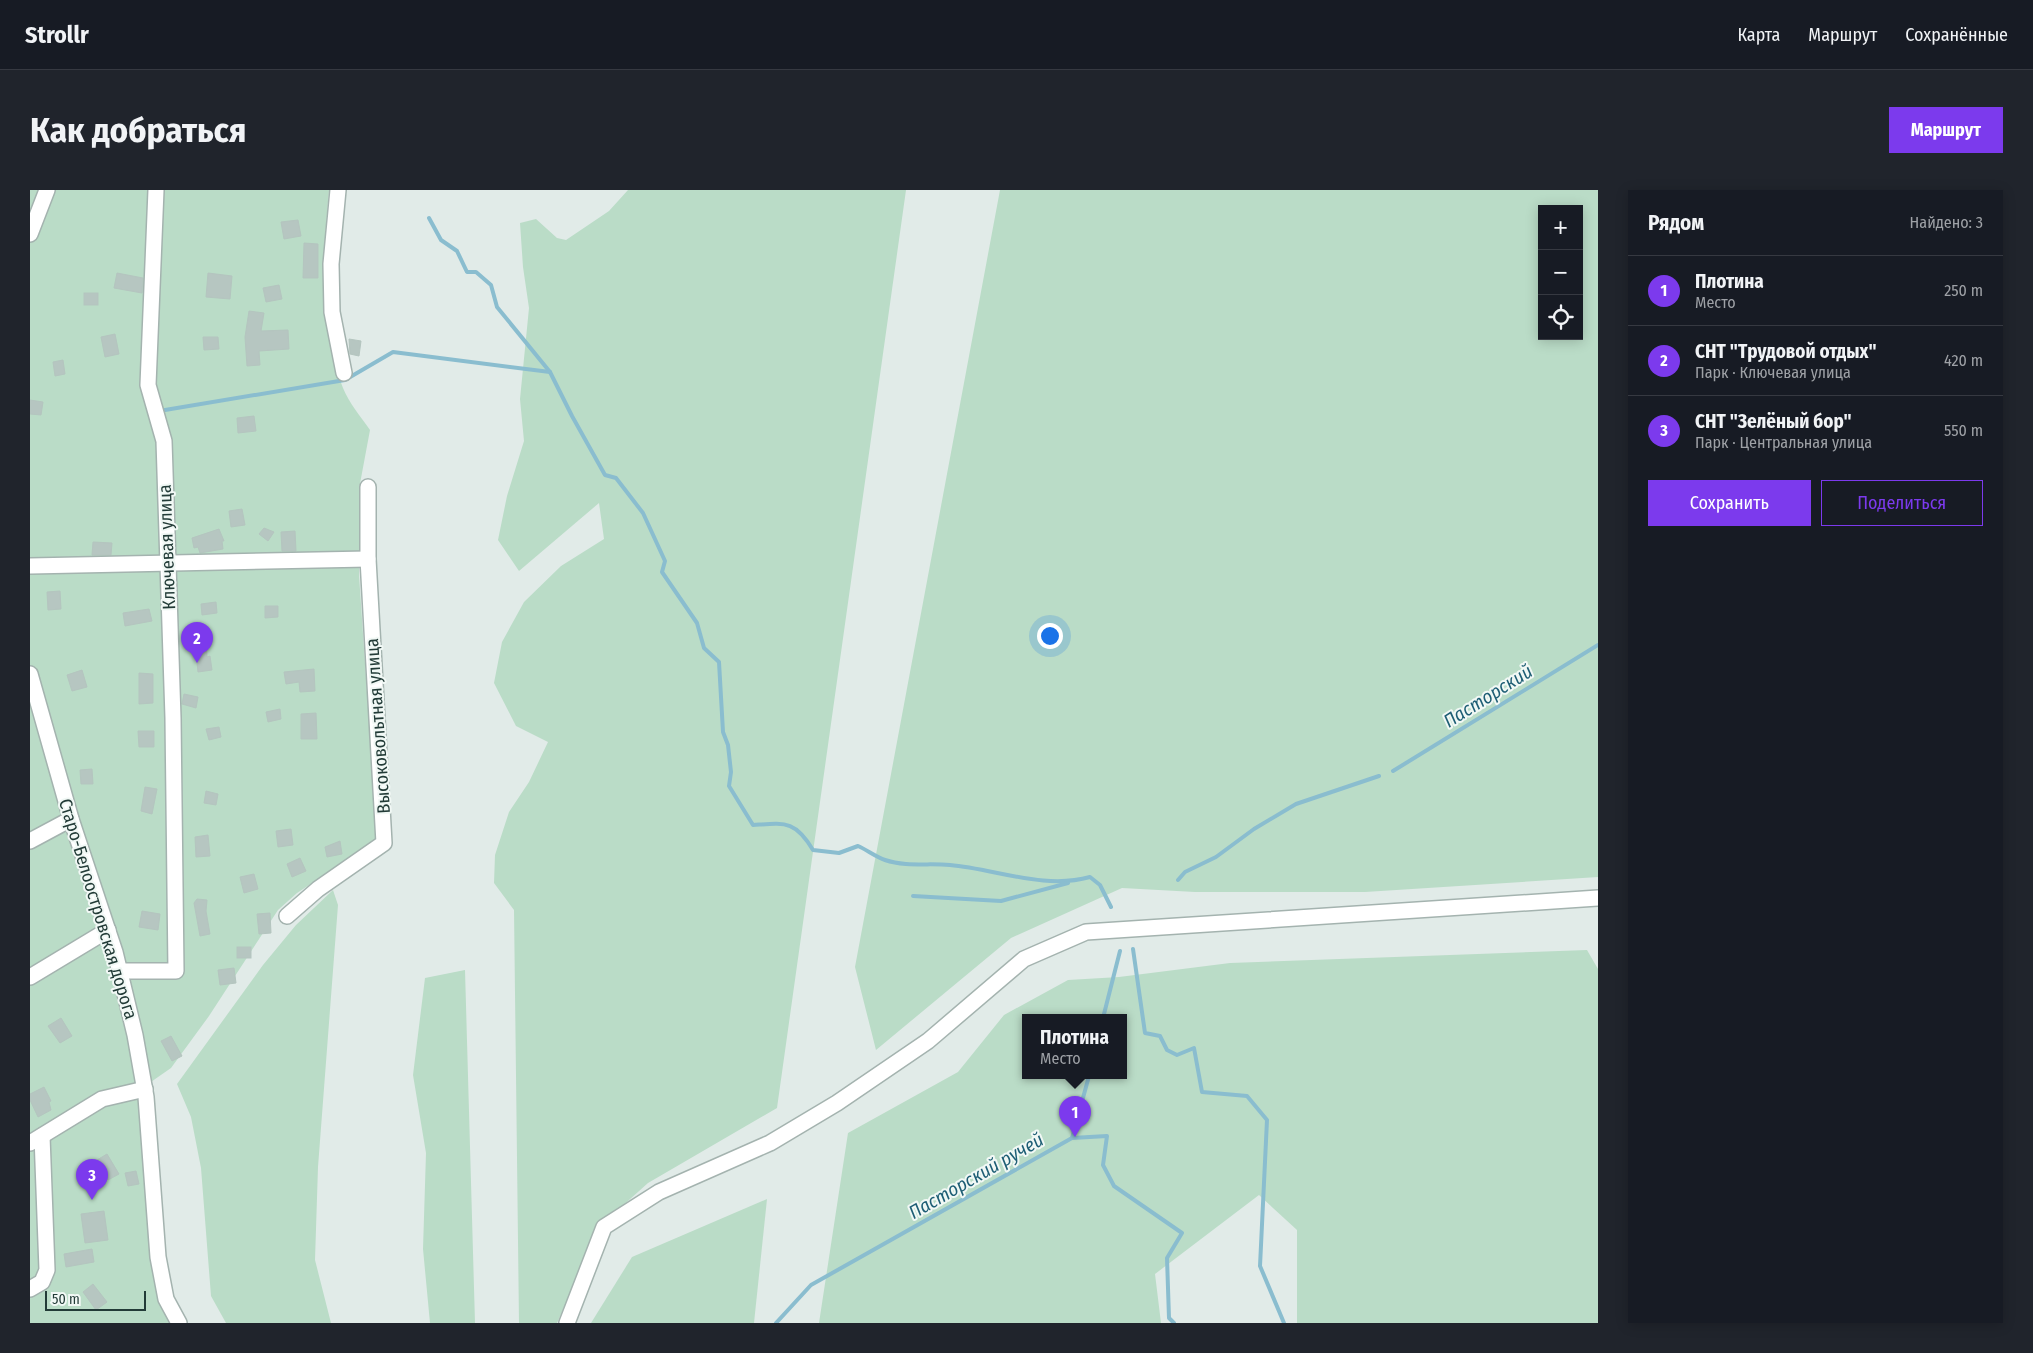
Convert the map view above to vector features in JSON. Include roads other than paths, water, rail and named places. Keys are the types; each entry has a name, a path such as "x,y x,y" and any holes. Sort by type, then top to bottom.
{"street":[{"path":"30,234 47,190"},
{"name":"Ключевая улица","path":"119,971 176,971 173,718 164,441 148,386 156,190"},
{"path":"338,190 331,264 332,312 344,373"},
{"name":"Высоковольтная улица","path":"287,916 318,888 384,843 368,559 368,487"},
{"path":"30,566 368,559"},
{"name":"Старо-Белоостровская дорога","path":"30,674 34,706 108,930 135,1035 145,1089 158,1257 166,1299 179,1323"},
{"path":"30,842 71,819"},
{"path":"567,1323 604,1227 659,1192 770,1143 838,1103 928,1041 1024,958 1086,932 1598,898"},
{"path":"30,977 108,930"},
{"path":"30,1289 42,1282 47,1270 36,1140 102,1100 145,1089"}],"waterway":[{"path":"429,218 441,240 457,251 467,272 476,272 491,285 497,307 550,372"},
{"path":"159,411 345,380 393,352 550,372 605,475 616,478 643,513 665,561 662,572 697,623 704,648 719,662 723,732 728,745 731,772 729,786 753,825 781,824 795,828 807,840 813,850 839,853 858,846 882,859 893,862 967,867 1038,880 1073,880 1090,877 1100,885 1111,907"},
{"name":"Пасторский","path":"1393,771 1598,645"},
{"path":"1178,880 1185,872 1216,857 1254,829 1296,804 1379,776"},
{"path":"913,896 1001,901 1068,883"},
{"path":"1133,949 1145,1033 1160,1036 1167,1050 1177,1055 1194,1048 1202,1092 1247,1096 1267,1120 1260,1266 1284,1323"},
{"path":"1104,1014 1120,951"},
{"path":"1072,1138 1088,1079"},
{"name":"Пасторский ручей","path":"776,1323 811,1285 1072,1138 1107,1136 1103,1165 1114,1186 1182,1233 1167,1258 1169,1318 1174,1323"}],"place":[{"name":"СНТ \"Трудовой отдых\"","path":"197,663"},
{"name":"Плотина","path":"1075,1137"},
{"name":"СНТ \"Зелёный бор\"","path":"92,1200"}]}
